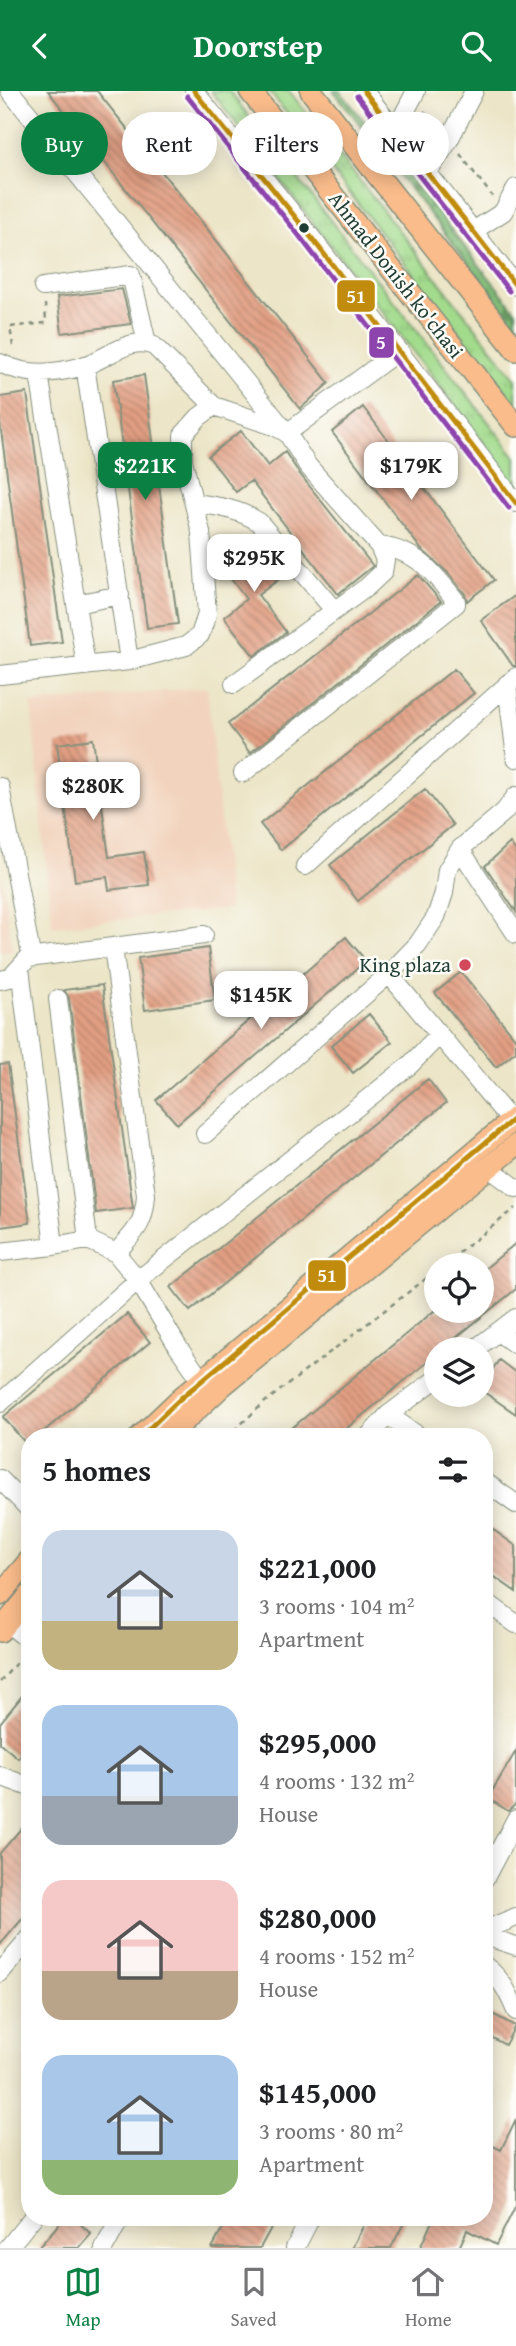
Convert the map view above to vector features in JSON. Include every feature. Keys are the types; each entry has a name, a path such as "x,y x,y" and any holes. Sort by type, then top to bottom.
{"main road":[{"name":"Ahmad Donish ko'chasi","path":"250,91 516,426"},
{"path":"311,91 516,351"},
{"path":"150,1428 202,1381 514,1119"},
{"path":"177,1428 223,1385 516,1146"},
{"path":"0,1595 21,1570"},
{"path":"3,1627 21,1606"}],"street":[{"path":"10,91 287,433 308,466 379,546 385,560 383,572 234,684"},
{"name":"Ahmad Donish ko'chasi","path":"194,91 516,503"},
{"path":"364,91 379,112"},
{"path":"449,139 474,91"},
{"path":"405,112 414,95"},
{"path":"428,175 516,286"},
{"path":"473,232 510,215 516,188"},
{"path":"43,286 131,275 147,343"},
{"path":"0,363 16,371 39,374 85,365 136,342 147,343 154,346 214,406 287,433"},
{"path":"287,433 398,351"},
{"path":"85,365 129,661"},
{"path":"39,374 86,666"},
{"path":"0,675 129,661 186,646 200,635 207,614 201,532 183,461 183,435 199,417 214,406"},
{"path":"194,503 223,506 245,513 259,522 334,610"},
{"path":"243,773 456,604 431,569 422,562 392,548 379,546"},
{"path":"76,604 120,596"},
{"path":"513,686 516,758"},
{"path":"306,866 513,686"},
{"path":"0,787 31,955 10,978 0,980"},
{"path":"205,1134 389,974 418,944 436,916 444,893 447,870 460,849 504,812 516,796"},
{"path":"460,849 516,934"},
{"path":"24,963 113,947 204,935"},
{"path":"113,947 146,1195 145,1215 137,1229 116,1253"},
{"path":"24,963 54,1246"},
{"path":"389,974 438,1035 514,1119"},
{"path":"58,999 88,1240"},
{"path":"0,1402 138,1280 409,1066 438,1035"},
{"path":"489,1168 516,1188"},
{"path":"0,1252 88,1240 116,1253 138,1280 202,1381"},
{"path":"491,1337 516,1318"},
{"path":"498,1332 516,1345"},
{"path":"376,1428 388,1415 424,1388"},
{"path":"388,1415 407,1428"},
{"path":"0,1479 21,1501"},
{"path":"493,1488 516,1504"},
{"path":"493,1607 516,1624"},
{"path":"3,1627 21,1636"},
{"path":"0,1776 21,1778"},
{"path":"493,1858 516,1819"},
{"path":"493,1927 516,1917"},
{"path":"493,1938 516,1946"},
{"path":"0,1973 21,1948"},
{"path":"493,1972 516,2010"},
{"path":"8,2248 26,2226"},
{"path":"104,2248 116,2226"},
{"path":"295,2248 306,2226"}],"path":[{"path":"414,95 428,112"},
{"path":"449,139 510,215"},
{"path":"13,346 10,327 46,323 43,286"},
{"path":"458,1253 516,1208"},
{"path":"237,1428 265,1402 424,1280"},
{"path":"0,1682 21,1658"}],"shaded area":[{"path":"207,687 229,909 52,926 31,704"},
{"path":"0,866 12,950 0,952"}],"green space":[{"path":"211,91 229,91 245,112 231,112 231,117"},
{"path":"269,91 289,91 306,112 286,112"},
{"path":"334,91 340,91 357,112 357,121"},
{"path":"343,160 516,379 516,404 335,175 343,175"},
{"path":"276,175 295,175 516,457 516,484"},
{"path":"399,175 407,175 516,311 516,325"}],"building":[{"path":"48,91 97,91 122,122 122,175 164,175 186,202 329,383 300,409 108,167 108,112 65,112"},
{"path":"122,289 131,324 62,333 57,297"},
{"path":"144,375 178,624 147,628 113,380"},
{"path":"27,393 62,642 30,646 0,423 0,397"},
{"path":"363,407 494,580 467,601 465,594 448,573 421,549 332,432"},
{"path":"241,431 268,466 285,452 373,566 338,594 251,481 236,492 208,456"},
{"path":"255,535 287,573 258,595 286,632 254,656 224,617 246,599 219,563"},
{"path":"418,575 441,601 250,753 228,724"},
{"path":"516,595 516,666 513,666 481,620"},
{"path":"454,669 474,693 281,850 260,824"},
{"path":"93,739 109,857 144,852 149,885 109,890 107,877 75,881 57,744"},
{"path":"425,789 453,825 358,901 330,865"},
{"path":"510,843 516,851 516,912 485,866"},
{"path":"346,937 366,961 177,1124 156,1100"},
{"path":"208,948 215,1000 145,1010 138,958"},
{"path":"461,972 516,1039 516,1051 496,1067 435,993"},
{"path":"102,985 133,1208 96,1213 69,998 64,990"},
{"path":"369,1014 392,1042 353,1073 331,1046"},
{"path":"8,1064 30,1223 0,1227 0,1065"},
{"path":"428,1079 446,1103 190,1311 171,1287"},
{"path":"516,1243 516,1289 494,1307 494,1261"},
{"path":"127,1314 150,1342 48,1428 21,1428 21,1438 3,1417"},
{"path":"424,1319 424,1323 474,1323 457,1337 424,1337 424,1365 347,1428 292,1428"},
{"path":"499,1360 516,1373 516,1414 494,1399 494,1367"},
{"path":"493,1530 516,1546 516,1592 493,1576"},
{"path":"21,1697 21,1754 18,1758 0,1743 0,1723"},
{"path":"516,1751 516,1804 508,1811 493,1801 493,1790"},
{"path":"21,1828 21,1920 0,1945 0,1853"},
{"path":"493,2014 515,2026 505,2045 493,2038"},
{"path":"516,2119 516,2205 496,2245 467,2230 459,2248 420,2248 430,2226 493,2226 493,2146 501,2150"},
{"path":"57,2226 83,2226 91,2234 79,2248 38,2248"},
{"path":"224,2226 272,2226 260,2248 212,2248"},
{"path":"363,2226 402,2226 391,2248 352,2248"}],"transit line":[{"name":"51","path":"194,91 304,228 516,503"},
{"name":"51","path":"364,91 516,286"},
{"name":"5","path":"187,96 297,233 509,508"},
{"name":"5","path":"357,96 509,291"},
{"name":"51","path":"149,1428 181,1398 516,1117"}],"place":[{"name":"King plaza","path":"465,965"}]}
